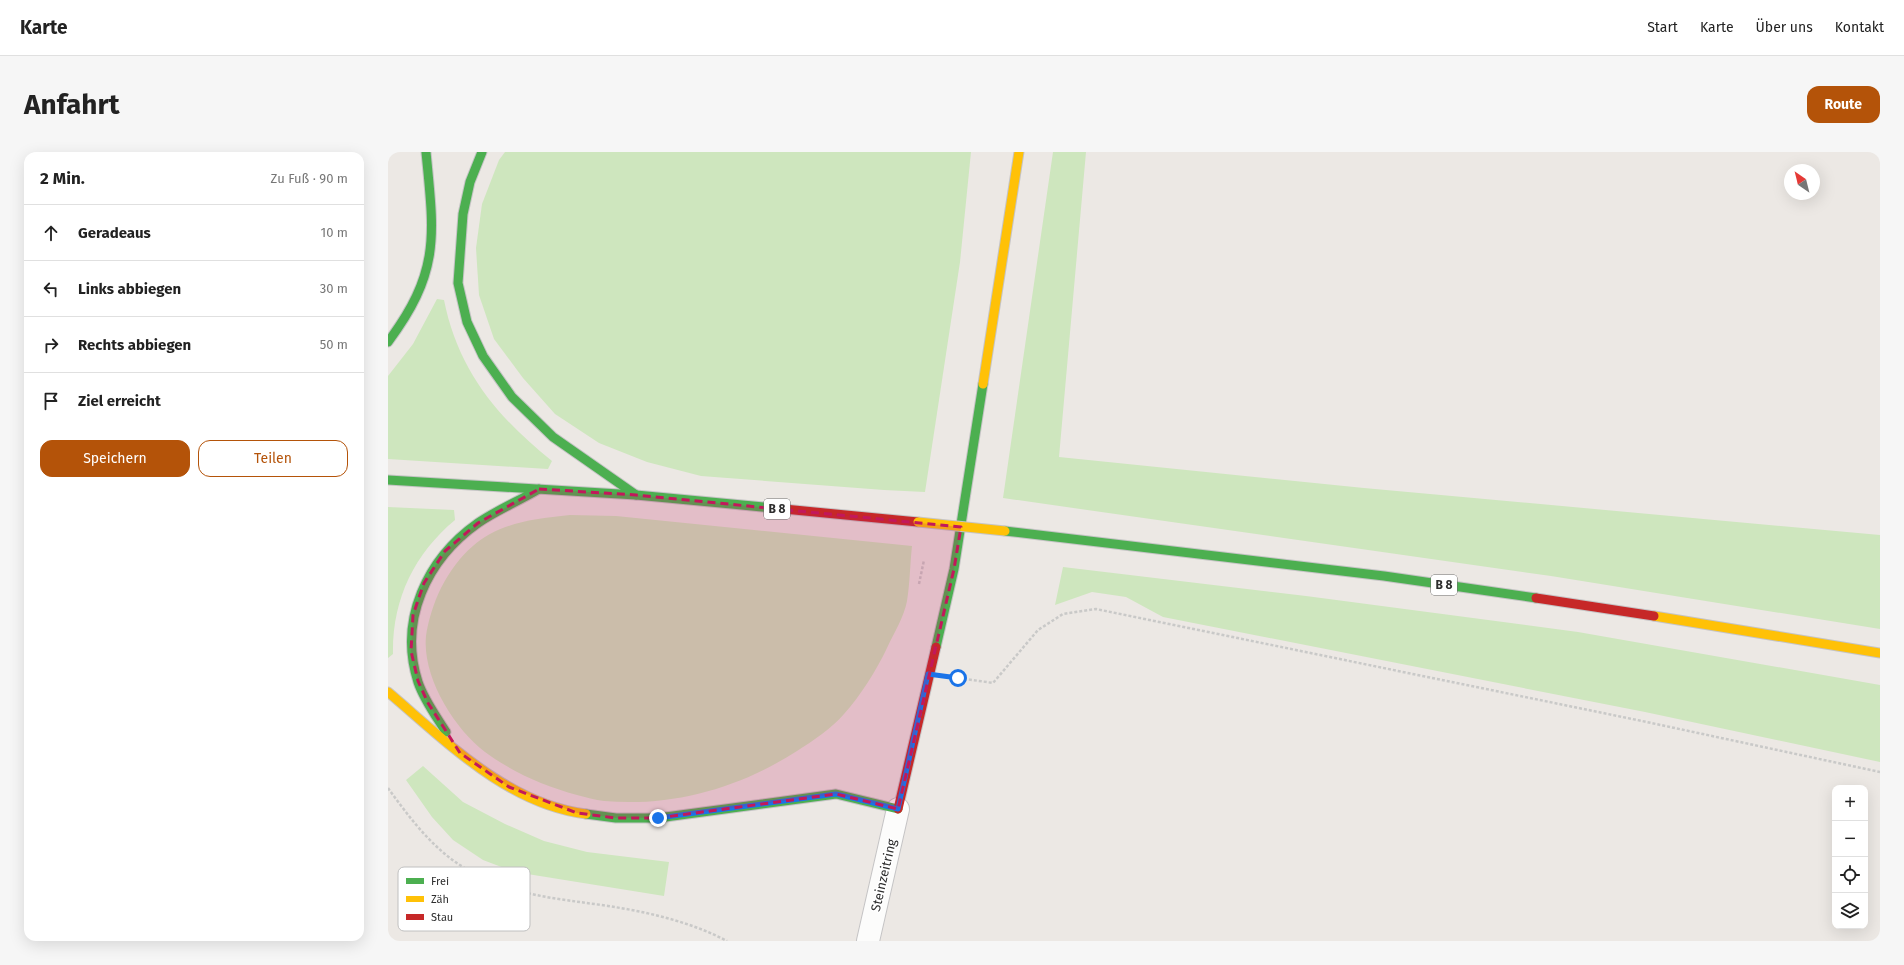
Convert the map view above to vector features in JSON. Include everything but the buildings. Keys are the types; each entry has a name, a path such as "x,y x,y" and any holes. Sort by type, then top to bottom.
{"main road":[{"path":"388,342 406,318 421,287 431,253 432,219 426,152"},
{"path":"482,152 470,182 463,214 458,283 467,322 483,356 512,397 553,437 636,495"},
{"path":"388,692 482,771 509,787 537,800 577,813 616,818 658,818 836,794 898,809 928,674 954,568 1019,152"},
{"name":"B 8","path":"388,480 636,495 1005,531 1384,576 1736,628 1880,654"},
{"path":"460,753 428,703 418,681 411,651 413,616 417,600 424,583 445,551 478,523 539,489"}],"street":[{"name":"Steinzeitring","path":"868,941 898,809"}],"path":[{"path":"928,674 993,683 1038,630 1063,614 1096,609 1642,721 1880,772"},
{"path":"388,788 412,821 441,850 462,867"},
{"path":"530,895 609,906 657,917 708,931 727,941"}],"highlighted area":[{"path":"539,489 636,495 961,527 954,569 898,809 836,794 658,818 616,818 577,813 509,787 460,753 428,703 418,681 411,651 413,615 424,583 434,566 445,551 478,523"}],"green space":[{"path":"505,152 971,152 960,262 925,492 701,476 647,462 599,443 555,414 523,378 494,339 479,295 476,248 482,204 499,160"},
{"path":"1053,152 1086,152 1059,457 1364,488 1880,535 1880,629 1551,576 1003,498"},
{"path":"437,299 444,300 450,325 459,348 470,370 483,390 497,409 514,427 552,461 548,469 388,459 388,376 413,344"},
{"path":"388,507 454,510 455,520 428,548 417,563 408,580 396,615 393,654 388,658"},
{"path":"570,515 616,516 912,546 906,607 878,665 850,707 822,734 775,764 729,785 680,798 630,802 604,801 577,795 541,783 517,772 495,759 473,742 462,730 442,700 429,668 426,652 427,630 436,599 453,568 466,553 479,541 510,525 548,517"},
{"path":"1063,567 1306,596 1578,632 1880,685 1880,762 1645,712 1163,617 1126,597 1092,592 1055,605"},
{"path":"423,766 463,802 505,824 544,841 587,852 669,862 664,896 530,874 530,867 502,867 483,860 453,840 432,817 406,780"}],"traffic: fast":[{"path":"388,342 405,317 417,294 425,273 430,252 431,207 426,152"},
{"path":"482,152 470,182 463,214 458,283 467,322 483,356 512,397 553,437 636,495"},
{"path":"936,647 954,569 983,384"},
{"path":"388,480 636,495 784,509"},
{"path":"446,732 430,708 421,689 413,659 412,636 415,614 421,593 431,573 444,554 460,538 485,518 539,489"},
{"path":"1005,531 1384,576 1536,598"},
{"path":"586,814 616,818 658,818 836,794 898,809"}],"traffic: slow":[{"path":"983,384 1019,152"},
{"path":"918,522 1005,531"},
{"path":"1654,616 1880,653"},
{"path":"388,692 455,749 479,768 504,784 530,798 557,808 586,814"}],"traffic: jam":[{"path":"784,509 918,522"},
{"path":"1536,598 1654,616"},
{"path":"898,809 936,647"}],"route":[{"path":"658,818 836,794 898,809 928,674 958,678"}]}
